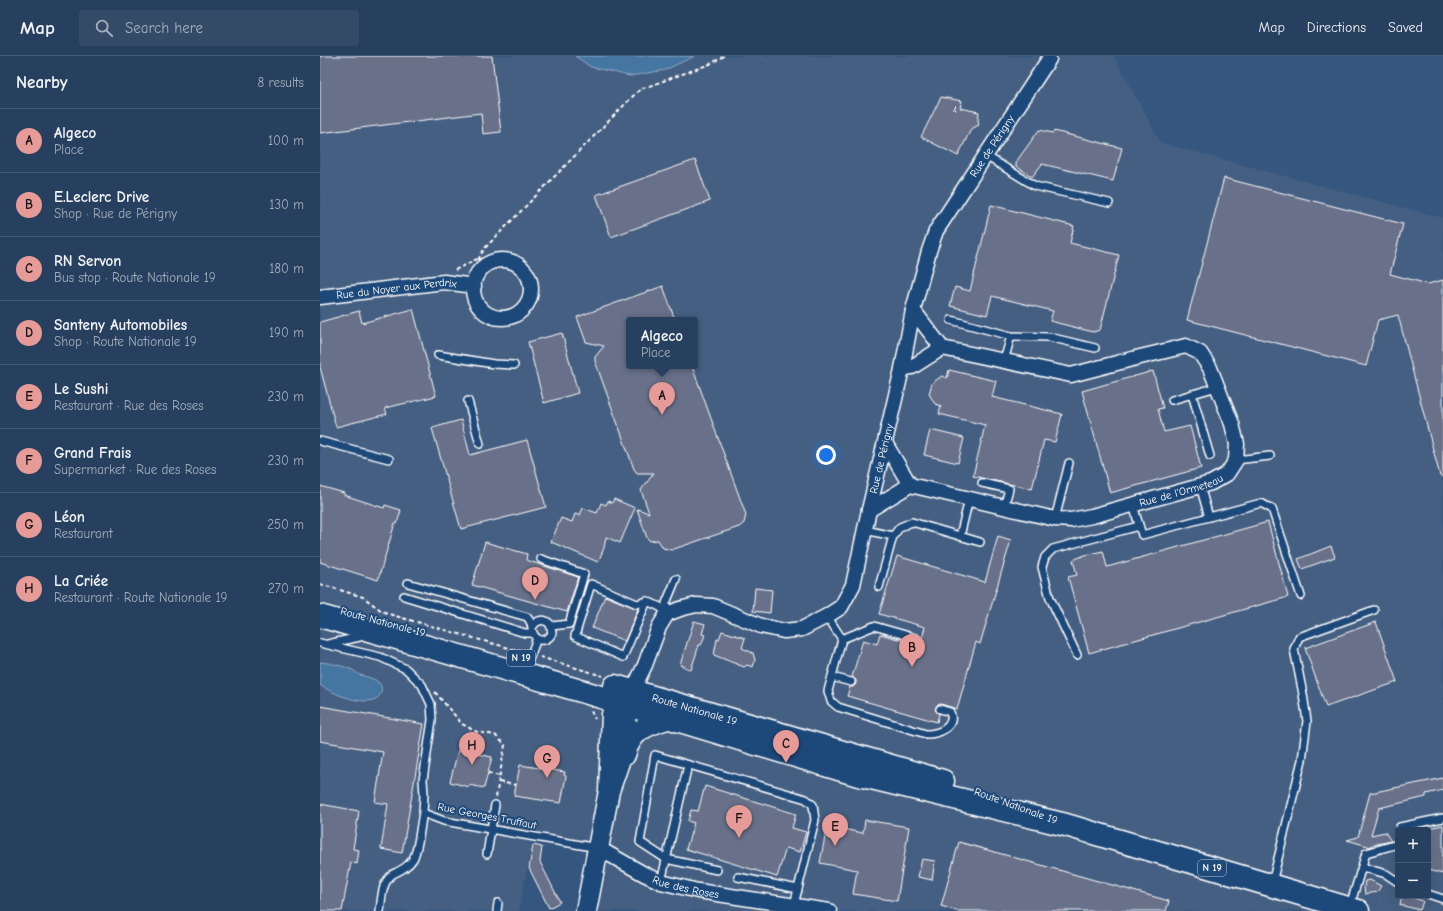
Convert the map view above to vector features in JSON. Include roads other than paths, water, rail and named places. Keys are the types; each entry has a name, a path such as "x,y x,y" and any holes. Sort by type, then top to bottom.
{"main road":[{"name":"Route Nationale 19","path":"320,605 361,617 530,657 629,698 670,718 855,774 1066,825 1354,910"},
{"name":"Route Nationale 19","path":"320,616 587,697 629,698 1001,798 1066,825"}],"street":[{"name":"Rue de Périgny","path":"667,614 696,605 713,606 761,626 784,631 802,629 841,607 853,585 928,252 936,231 1049,59"},
{"name":"Rue du Noyer aux Perdrix","path":"320,297 444,282 476,280"},
{"path":"914,310 942,348 1071,376 1186,346 1200,353 1210,368 1232,424 1237,444 1236,460"},
{"path":"902,369 912,367 942,348"},
{"path":"869,510 910,485 885,443"},
{"name":"Rue de l'Ormeteau","path":"910,485 1055,519 1072,520 1092,516 1211,483 1227,474 1236,460"},
{"path":"586,911 610,791 618,762 629,698 645,665 659,627 667,614"},
{"path":"587,697 599,709 604,717 608,726 611,740"},
{"path":"610,791 612,714 629,698"},
{"path":"610,791 620,775 626,750 631,738 652,723 670,718"},
{"name":"Rue des Roses","path":"598,848 660,882 698,891 829,911"}],"lane":[{"path":"986,156 1035,186 1109,203"},
{"path":"951,320 1011,336 1049,337 1095,348"},
{"path":"1004,361 1011,336"},
{"path":"438,355 494,364 514,365"},
{"path":"1172,400 1217,387"},
{"path":"1192,394 1210,456"},
{"path":"468,401 480,444"},
{"path":"320,441 389,459"},
{"path":"1236,460 1270,456"},
{"path":"1055,519 1069,463"},
{"path":"982,482 1008,489 1004,507"},
{"path":"1200,486 1209,517"},
{"path":"960,536 969,499"},
{"path":"1133,505 1142,536 1261,503 1272,509 1301,596"},
{"path":"879,587 893,536 900,527 912,522 980,542"},
{"path":"1077,655 1050,598 1042,567 1045,557 1052,549 1139,526"},
{"path":"865,530 893,536"},
{"path":"541,559 584,574 569,624 552,626"},
{"path":"667,614 666,603 676,579"},
{"path":"408,583 527,617 534,633 543,640 549,638 552,633 552,626 548,621 541,620 535,623 534,633 530,657"},
{"path":"647,601 623,657 575,636 591,584 637,604 647,601 660,607 667,614"},
{"path":"404,596 525,633 534,633"},
{"path":"1271,886 1302,760 1307,721 1304,694 1294,649 1299,637 1374,610"},
{"path":"827,616 842,639 828,691 831,701 838,707 926,734 933,734 948,727 951,722 950,712 940,709"},
{"path":"842,639 874,626 916,638"},
{"path":"323,644 362,636 393,637"},
{"name":"Rue Georges Truffaut","path":"323,644 380,657 406,669 422,685 431,704 432,720 423,780 423,814 444,821 598,848"},
{"path":"832,677 851,682"},
{"path":"717,870 666,859 640,842 654,755 806,799 813,805 815,820 794,905"},
{"path":"660,882 688,765"},
{"path":"487,854 495,805"},
{"path":"380,911 383,887 393,875 406,867 413,859 423,814"},
{"path":"1400,827 1443,818"},
{"path":"1354,910 1366,853 1395,845"},
{"path":"1362,867 1386,874 1395,880"},
{"path":"738,877 798,889"},
{"path":"1431,895 1443,899"},
{"path":"497,911 498,903"}],"place":[{"name":"Algeco","path":"662,415"},
{"name":"Santeny Automobiles","path":"535,600"},
{"name":"E.Leclerc Drive","path":"912,667"},
{"name":"RN Servon","path":"786,763"},
{"name":"La Criée","path":"472,765"},
{"name":"Léon","path":"547,778"},
{"name":"Grand Frais","path":"739,838"},
{"name":"Le Sushi","path":"835,846"}]}
